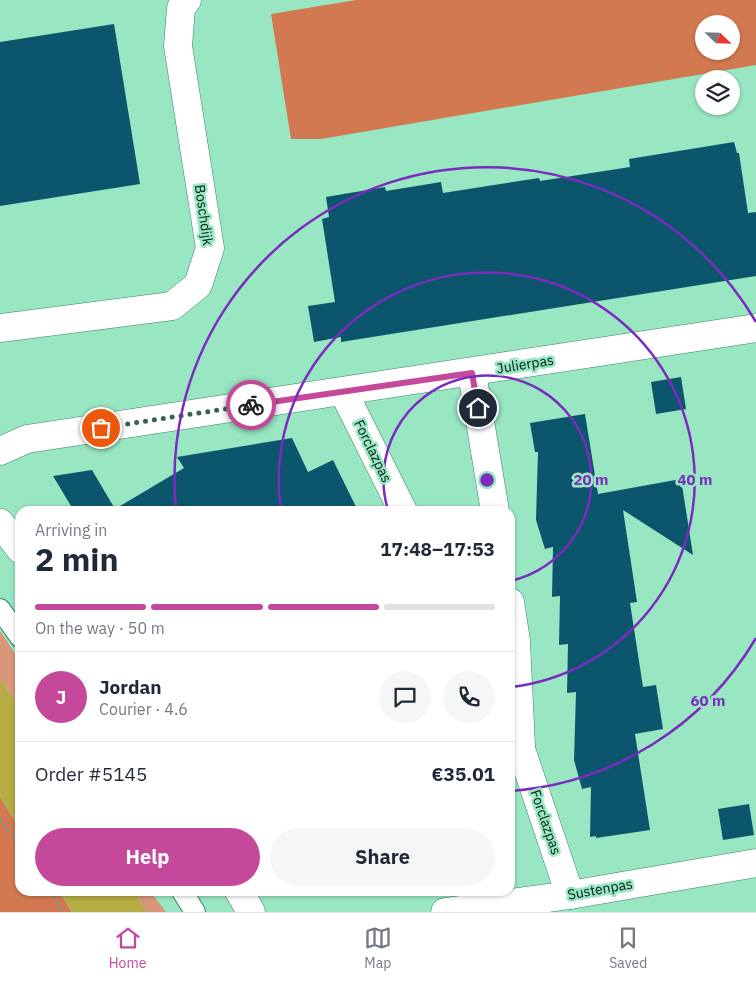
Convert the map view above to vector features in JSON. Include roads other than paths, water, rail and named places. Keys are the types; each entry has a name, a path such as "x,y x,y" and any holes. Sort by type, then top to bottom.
{"street":[{"name":"Boschdijk","path":"0,328 172,306 198,285 210,248 178,46 181,8 187,0"},
{"name":"Julierpas","path":"0,451 27,439 472,373 756,328"},
{"path":"472,373 494,506"},
{"name":"Forclazpas","path":"344,391 401,506"},
{"path":"0,522 15,542"},
{"name":"Forclazpas","path":"515,634 515,738 570,894"},
{"name":"Sustenpas","path":"444,912 570,894 756,863"},
{"path":"242,896 251,912"}],"lane":[{"path":"0,609 15,630"},
{"path":"185,896 195,912"}]}
